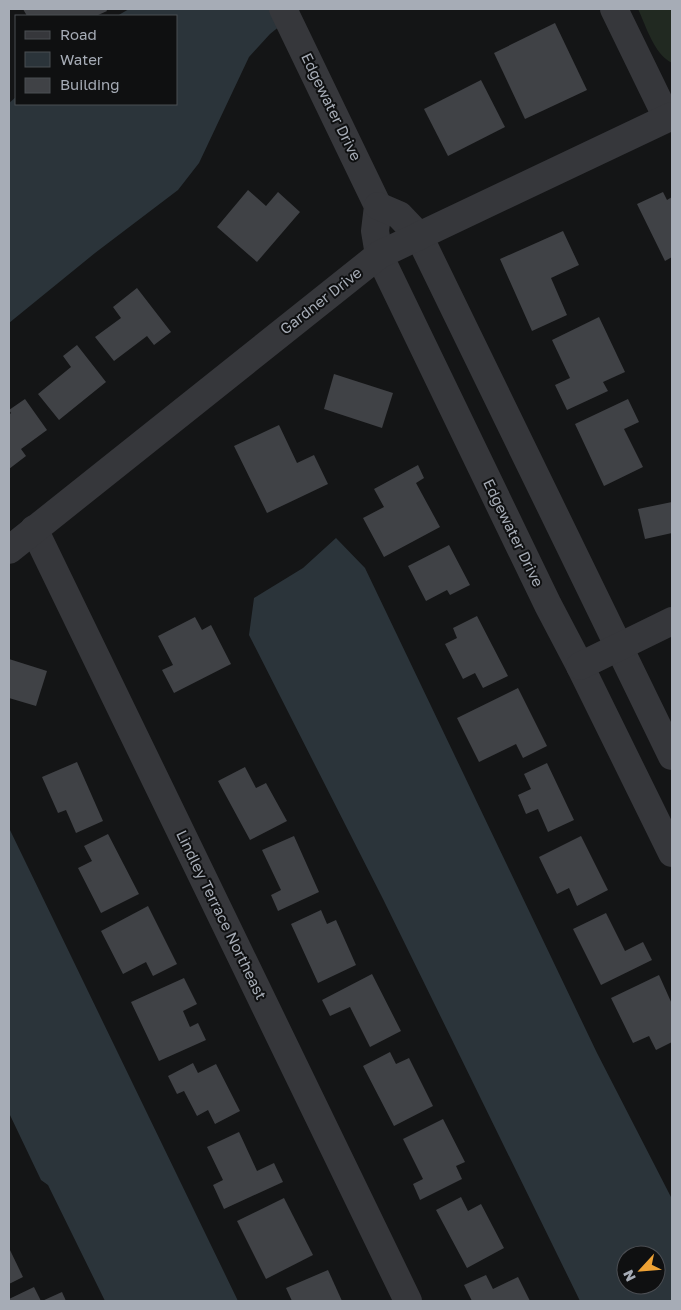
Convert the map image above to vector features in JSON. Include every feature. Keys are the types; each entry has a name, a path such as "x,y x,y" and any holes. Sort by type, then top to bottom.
{"street":[{"path":"614,9 670,117"},
{"name":"Edgewater Drive","path":"287,17 378,206 374,231 380,255 548,605 672,853"},
{"name":"Gardner Drive","path":"9,550 380,255 670,117"},
{"path":"378,206 399,215 419,236 672,756"},
{"name":"Lindley Terrace Northeast","path":"34,529 408,1301"},
{"path":"580,666 672,621"}],"shaded area":[{"path":"638,9 672,9 672,63 655,46"}],"water":[{"path":"129,9 301,9 270,34 249,57 199,163 178,190 95,253 9,323 9,103 15,98 15,105 178,105 178,15 119,15"},
{"path":"336,538 365,568 597,1053 672,1199 672,1301 580,1301 383,899 249,635 254,598 303,568"},
{"path":"9,828 238,1301 105,1301 48,1185 41,1180 9,1113"}],"building":[{"path":"23,9 106,9 107,11 98,15 26,15"},
{"path":"555,23 587,90 525,119 494,53"},
{"path":"481,80 505,127 448,156 424,109"},
{"path":"248,190 266,206 278,192 300,212 257,262 217,227"},
{"path":"663,192 667,200 672,197 672,257 665,261 637,204"},
{"path":"563,231 579,265 551,278 567,315 532,331 500,259"},
{"path":"137,288 171,332 154,345 147,336 114,361 95,337 121,318 113,307"},
{"path":"599,317 625,372 603,382 608,391 567,410 555,385 570,378 552,340"},
{"path":"77,345 106,382 59,420 38,394 71,367 63,356"},
{"path":"334,374 393,393 382,428 324,409"},
{"path":"25,399 47,430 21,449 26,456 9,469 9,415 11,413 9,410"},
{"path":"628,399 639,422 624,429 643,467 604,486 575,424"},
{"path":"279,425 297,463 314,455 328,484 267,513 234,446"},
{"path":"418,465 424,478 416,483 440,527 384,557 363,518 384,507 374,489"},
{"path":"672,502 672,533 645,539 638,509"},
{"path":"449,545 470,585 450,595 447,590 426,601 408,566"},
{"path":"477,616 508,676 483,688 475,673 463,679 445,644 457,638 453,628"},
{"path":"195,617 202,630 211,625 231,664 174,693 162,670 173,665 158,636"},
{"path":"9,659 47,671 36,706 9,698"},
{"path":"518,688 547,746 523,758 516,744 479,762 457,718"},
{"path":"77,762 103,821 76,833 66,810 58,813 42,777"},
{"path":"547,763 574,820 548,832 538,809 526,814 518,795 531,789 524,774"},
{"path":"245,767 256,788 266,783 287,821 250,840 218,781"},
{"path":"108,834 139,894 101,913 78,868 92,861 84,846"},
{"path":"294,836 319,892 278,911 271,895 281,890 262,850"},
{"path":"581,836 608,890 577,906 569,888 557,894 539,857"},
{"path":"148,906 177,964 153,976 146,962 123,974 101,931"},
{"path":"321,910 327,924 336,920 356,965 318,983 291,924"},
{"path":"606,913 625,951 643,942 652,960 601,985 573,929"},
{"path":"372,974 401,1031 370,1047 350,1007 330,1016 322,1000"},
{"path":"659,975 672,1004 672,1042 656,1050 649,1036 633,1043 611,998"},
{"path":"184,978 197,1004 183,1011 190,1027 198,1023 206,1040 159,1061 131,1002"},
{"path":"390,1052 396,1064 409,1058 433,1106 394,1126 363,1066"},
{"path":"193,1063 198,1073 216,1064 240,1111 215,1124 208,1110 197,1116 184,1091 177,1094 168,1076"},
{"path":"443,1119 465,1162 456,1166 462,1179 420,1200 413,1184 423,1179 403,1139"},
{"path":"239,1132 257,1171 274,1163 283,1182 224,1209 213,1185 223,1180 207,1147"},
{"path":"461,1197 468,1211 481,1204 504,1248 467,1268 436,1210"},
{"path":"284,1198 313,1255 266,1279 237,1221"},
{"path":"9,1248 23,1277 9,1284"},
{"path":"328,1270 342,1301 292,1301 286,1288"},
{"path":"486,1275 493,1289 518,1277 530,1301 472,1301 464,1285"},
{"path":"34,1287 41,1301 9,1301 9,1299"},
{"path":"62,1292 66,1301 42,1301"}]}
